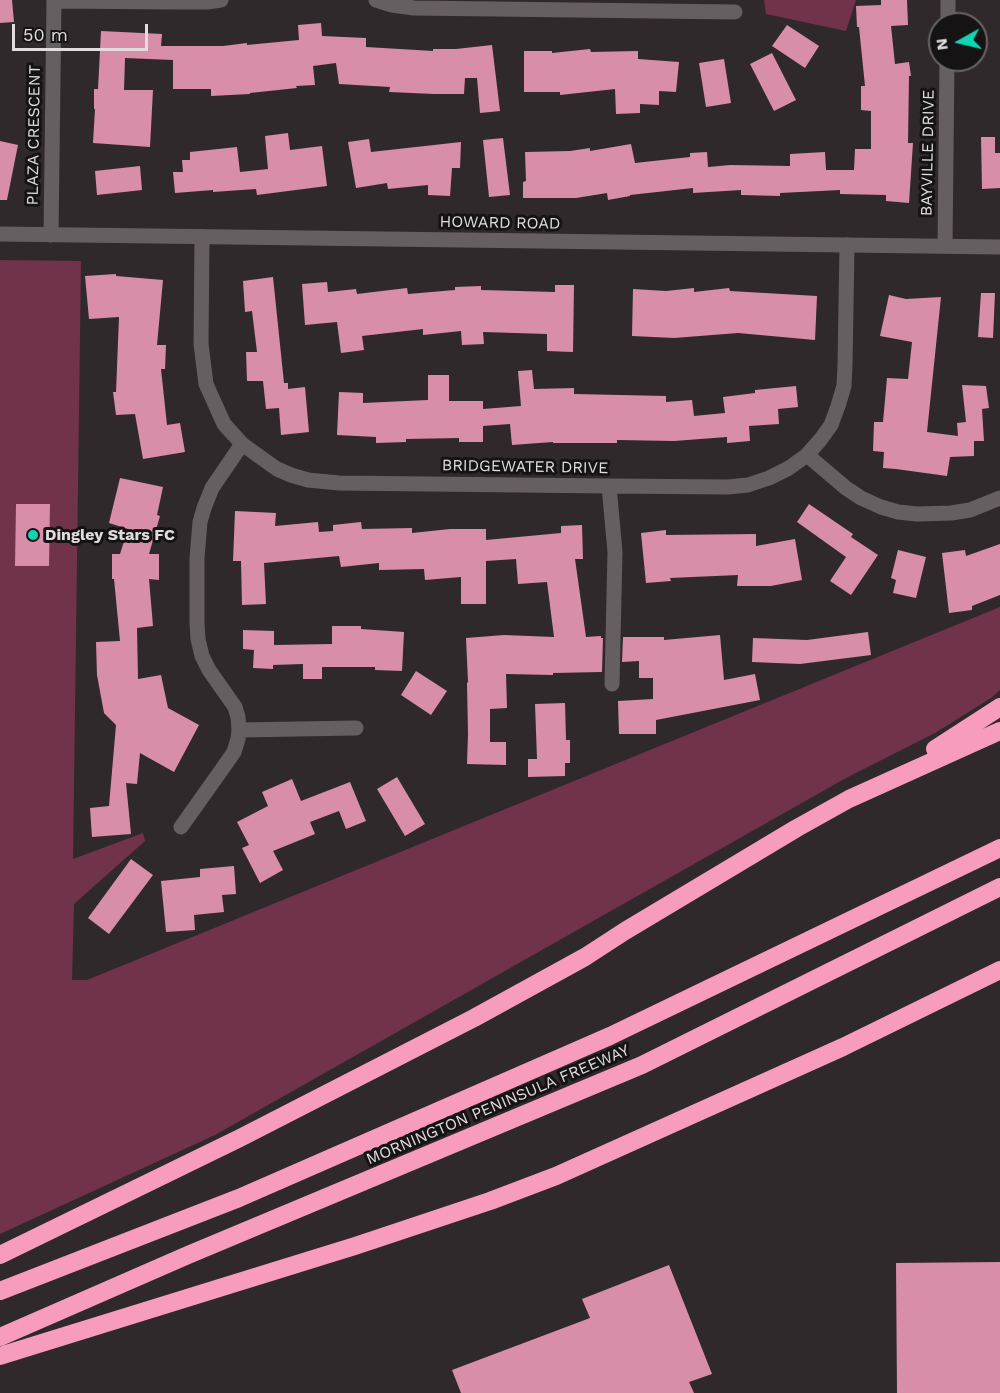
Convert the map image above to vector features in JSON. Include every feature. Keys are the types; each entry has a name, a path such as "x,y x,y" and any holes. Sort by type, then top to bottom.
{"highway":[{"path":"880,784 1000,707"},
{"path":"0,1254 240,1138 474,1018 585,957 797,828 849,799 1000,731"},
{"name":"MORNINGTON PENINSULA FREEWAY","path":"0,1291 239,1198 610,1036 1000,848"},
{"name":"MORNINGTON PENINSULA FREEWAY","path":"0,1337 642,1065 1000,887"},
{"path":"0,1356 355,1246 490,1201 556,1176 843,1047 1000,970"}],"street":[{"path":"54,0 178,2 221,0"},
{"name":"PLAZA CRESCENT","path":"51,235 54,0"},
{"path":"376,0 414,8 735,12"},
{"name":"BAYVILLE DRIVE","path":"945,246 947,72"},
{"name":"HOWARD ROAD","path":"0,234 1000,247"},
{"name":"BRIDGEWATER DRIVE","path":"202,237 201,344 206,384 224,424 242,444 277,469 291,476 308,480 339,483 728,487 748,485 769,478 789,468 807,455 831,425 838,406 844,386 847,245"},
{"path":"182,827 234,752 238,739 238,717 235,707 202,656 196,623 200,522 212,489 242,444"},
{"path":"807,455 861,498 898,512 951,513 970,510 1000,498"},
{"path":"609,486 615,552 612,684"},
{"path":"239,730 356,728"}],"shaded area":[{"path":"764,0 856,0 846,31 766,14"},
{"path":"0,260 81,261 73,859 143,833 145,841 74,904 72,980 87,980 1000,607 1000,690 935,733 846,778 215,1135 0,1234"}],"building":[{"path":"0,0 12,0 14,22 0,23"},
{"path":"881,0 907,0 908,25 891,26 895,64 909,62 911,76 909,76 908,143 913,143 909,203 886,201 886,195 840,194 840,190 780,193 780,196 741,195 741,190 693,193 693,188 630,195 608,200 607,193 576,198 523,198 523,182 526,181 525,152 590,148 590,151 631,144 635,163 690,157 690,153 707,152 708,167 790,166 790,154 825,152 826,170 854,170 855,149 871,149 871,111 861,110 861,86 865,86 856,6 881,5"},
{"path":"321,23 322,36 366,38 366,47 433,51 433,49 492,45 500,111 480,113 477,78 465,78 464,94 389,92 390,87 339,84 336,63 313,66 315,85 250,94 211,96 211,89 173,89 173,60 125,58 124,90 153,90 150,147 93,143 94,89 98,89 101,31 162,34 161,46 223,46 299,40 298,25"},
{"path":"787,25 819,46 805,68 772,46"},
{"path":"590,49 591,52 638,51 638,59 679,62 676,92 659,91 659,105 640,104 640,113 616,114 615,89 560,95 560,92 524,92 524,51 552,51 552,53"},
{"path":"772,53 796,100 774,111 750,64"},
{"path":"724,59 731,103 706,107 699,63"},
{"path":"288,133 290,150 322,146 327,186 257,195 256,189 175,193 173,172 183,172 182,160 190,160 190,152 237,147 240,172 268,169 265,136"},
{"path":"981,137 995,137 995,153 1000,153 1000,188 982,189"},
{"path":"503,138 510,195 489,197 483,140"},
{"path":"369,139 371,152 461,142 460,168 452,168 450,196 428,195 428,185 388,189 387,183 356,188 348,142"},
{"path":"0,141 18,145 7,200 0,200"},
{"path":"140,166 142,190 97,195 95,171"},
{"path":"116,274 116,276 163,280 157,345 166,345 165,369 161,369 167,425 180,423 185,452 143,459 135,414 116,415 113,392 116,392 119,317 89,319 85,276"},
{"path":"273,277 284,383 288,383 288,389 305,387 309,432 281,435 279,408 266,409 263,381 247,381 246,352 257,352 252,311 245,312 243,281"},
{"path":"327,282 328,292 356,289 357,294 407,288 408,294 455,290 455,287 481,286 481,290 555,292 555,285 574,285 573,352 547,351 547,334 483,332 484,344 462,345 461,331 423,335 423,329 362,336 364,350 341,353 337,322 305,325 302,284"},
{"path":"694,288 694,292 729,288 730,291 817,296 815,340 738,333 674,338 632,336 633,289 666,291"},
{"path":"981,293 995,293 993,338 978,337"},
{"path":"889,295 906,299 941,297 927,432 958,436 957,423 966,422 962,385 986,386 989,408 982,409 984,441 974,441 974,456 950,457 947,476 883,468 884,452 873,451 874,422 883,422 887,378 908,379 912,342 880,336"},
{"path":"532,370 534,389 574,388 574,394 666,396 666,402 692,400 694,416 725,413 723,397 755,393 755,390 796,386 798,407 778,409 779,424 749,426 750,441 727,443 727,437 674,441 617,440 617,443 553,442 512,445 510,424 483,426 483,442 459,442 459,438 406,439 406,442 376,443 376,437 337,435 339,392 363,393 363,403 428,400 428,375 449,375 449,401 483,401 483,409 521,406 518,371"},
{"path":"120,478 163,487 157,515 160,516 149,554 159,554 159,580 149,579 153,626 137,628 138,679 161,675 168,708 199,725 174,772 140,753 137,784 126,783 131,834 92,837 90,808 109,806 116,725 104,713 97,675 96,642 120,641 114,579 112,579 112,554 120,554 128,529 109,523"},
{"name":"Dingley Stars FC","path":"16,504 50,504 49,566 15,566"},
{"path":"809,504 853,534 851,537 878,555 851,595 830,581 846,557 797,522"},
{"path":"235,511 276,513 275,526 318,522 319,532 333,531 333,525 361,522 362,529 412,528 412,533 450,529 486,529 486,540 561,533 561,526 582,525 583,559 575,559 586,637 601,636 603,638 602,672 553,673 553,675 506,674 507,708 490,709 490,742 506,742 506,765 467,764 466,638 504,635 554,637 547,582 518,584 516,559 486,561 486,604 461,604 461,577 425,580 424,569 379,570 379,563 341,567 339,556 264,563 266,604 242,605 241,561 233,561"},
{"path":"666,530 666,535 756,534 756,546 795,539 802,580 771,586 737,586 738,575 670,578 671,581 646,583 641,533"},
{"path":"1000,544 1000,595 972,606 972,610 949,613 942,553 965,550 966,556"},
{"path":"898,550 926,557 916,598 893,593 896,580 891,578"},
{"path":"332,626 361,626 361,629 404,632 402,671 375,670 375,667 322,667 322,679 303,679 303,664 273,665 273,669 253,668 254,650 243,649 243,630 274,631 274,645 332,644"},
{"path":"868,632 871,655 800,664 752,662 753,638 807,640"},
{"path":"720,635 724,680 755,674 760,700 656,720 656,734 619,734 618,701 653,699 653,678 639,678 639,661 622,662 623,637 664,637 664,640"},
{"path":"416,671 447,691 431,715 401,695"},
{"path":"565,703 566,740 570,740 570,763 565,763 565,776 528,777 528,759 537,759 535,704"},
{"path":"397,777 425,824 405,836 377,789"},
{"path":"292,779 301,801 350,782 366,821 346,829 339,811 310,822 315,834 273,851 283,870 260,883 242,848 249,845 237,822 268,806 262,792"},
{"path":"131,859 153,875 109,934 88,918"},
{"path":"234,866 236,894 222,895 224,912 194,915 195,930 166,932 161,881 200,877 200,869"},
{"path":"1000,1262 1000,1393 897,1393 896,1263"},
{"path":"669,1265 712,1374 689,1382 694,1393 461,1393 452,1370 590,1318 582,1299"}],"place":[{"name":"Dingley Stars FC","path":"33,535"}]}
